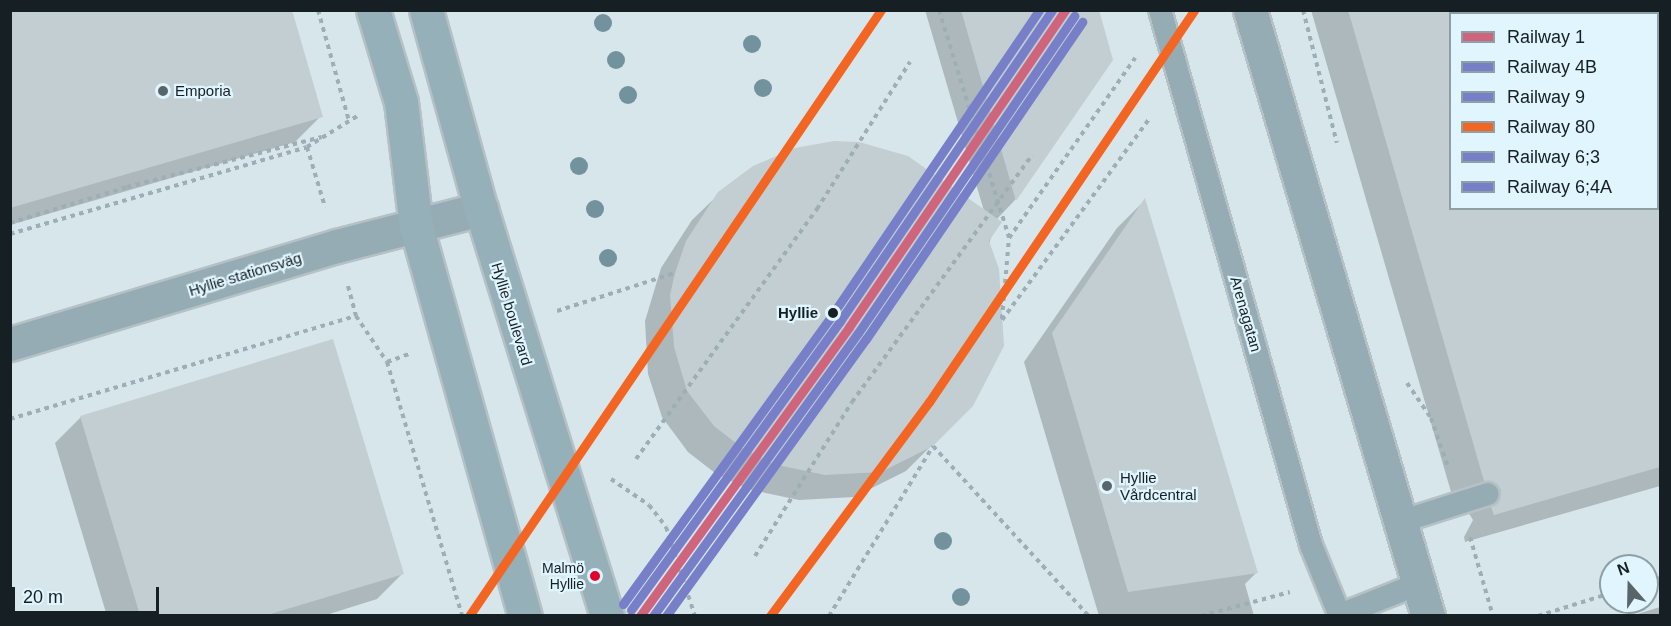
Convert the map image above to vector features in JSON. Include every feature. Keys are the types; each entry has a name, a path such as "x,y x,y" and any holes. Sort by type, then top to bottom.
{"street":[{"path":"373,10 401,102 417,226 525,615"},
{"name":"Hyllie boulevard","path":"426,10 481,209 607,615"},
{"path":"1250,10 1428,615"},
{"name":"Hyllie stationsväg","path":"10,344 481,209"}],"lane":[{"name":"Arenagatan","path":"1160,10 1311,545 1340,615 1418,584"},
{"path":"1400,522 1488,494"}],"path":[{"path":"318,10 349,121"},
{"path":"939,10 1009,238 1002,320 1151,117 1186,105"},
{"path":"1303,10 1337,145"},
{"path":"1009,238 1139,51"},
{"path":"636,459 804,228 910,62"},
{"path":"10,223 127,187 328,136"},
{"path":"10,234 307,147"},
{"path":"755,556 852,402 1032,155"},
{"path":"546,315 675,273"},
{"path":"550,301 557,323"},
{"path":"10,418 356,316 387,362 462,615"},
{"path":"1401,375 1431,418 1461,503 1493,615"},
{"path":"829,615 933,446 1089,615"},
{"path":"604,470 617,486 649,505 666,527 695,615"},
{"path":"1201,615 1327,582"},
{"path":"1538,615 1599,597"}],"building":[{"name":"Emporia","path":"10,10 292,10 323,117 10,208"},
{"path":"961,10 1099,10 1113,60 1016,201"},
{"path":"1348,10 1450,10 1449,210 1659,210 1660,208 1660,467 1494,515 1491,507 1498,503 1501,490 1497,484 1484,481"},
{"path":"834,141 859,142 908,156 1002,222 989,241 999,269 1004,346 973,406 933,446 881,472 825,475 773,464 741,447 714,426 687,391 674,347 670,295 675,273 686,241 718,192 753,166 795,148"},
{"path":"1145,198 1258,573 1128,592 1052,333"},
{"path":"333,339 404,574 267,615 140,615 80,416"}],"rail line":[{"name":"80","path":"469,616 881,10"},
{"name":"6;4A","path":"623,604 832,315 1039,10"},
{"name":"9","path":"631,610 840,321 1052,10"},
{"name":"1","path":"640,616 849,327 1065,10"},
{"name":"80","path":"770,616 929,402 1194,10"},
{"name":"4B","path":"653,616 858,333 1074,16"},
{"name":"6;3","path":"666,616 866,339 1082,22"}],"place":[{"name":"Emporia","path":"163,91"},
{"name":"Hyllie","path":"833,313"},
{"name":"Hyllie Vårdcentral","path":"1107,486"},
{"name":"Malmö Hyllie","path":"595,576"}]}
